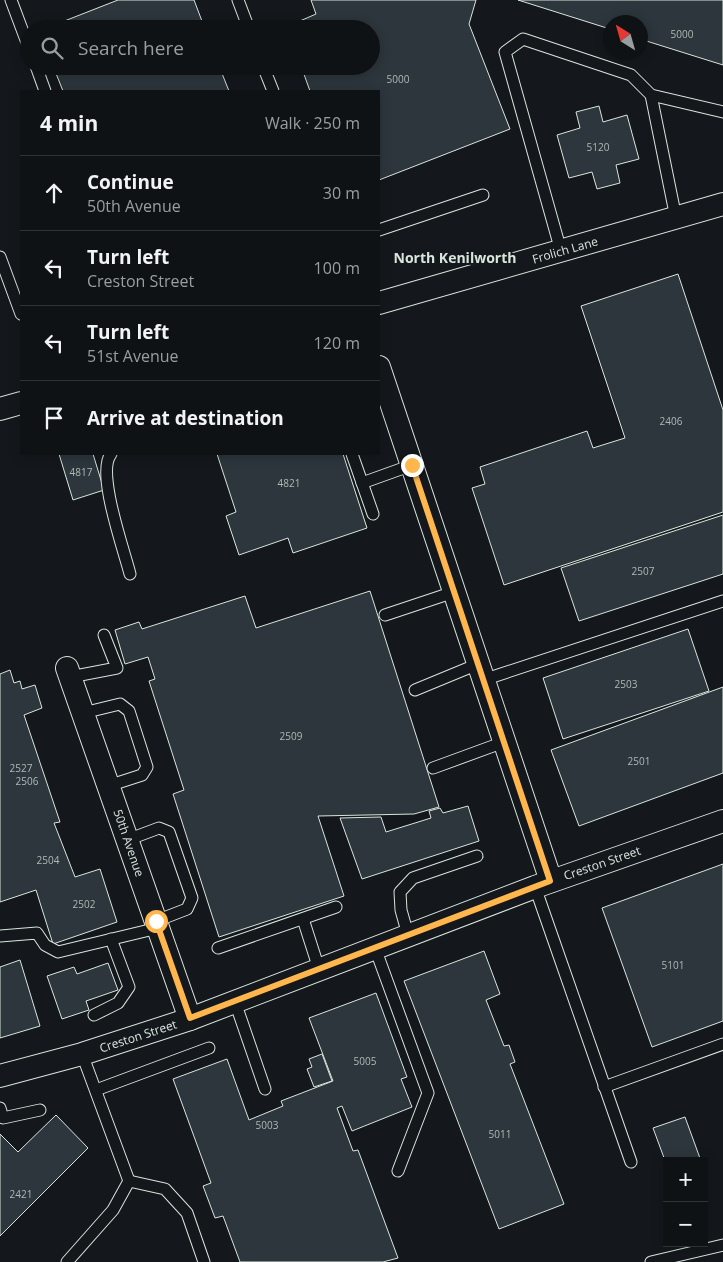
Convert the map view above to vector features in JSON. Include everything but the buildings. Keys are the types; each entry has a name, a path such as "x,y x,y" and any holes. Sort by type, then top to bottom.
{"street":[{"name":"Frolich Lane","path":"380,304 723,204"},
{"path":"380,374 383,396 412,465 504,742 543,884"},
{"path":"0,409 20,403"},
{"name":"50th Avenue","path":"68,672 190,1018"},
{"name":"Creston Street","path":"0,1076 82,1054 190,1018 543,884 723,821"}],"lane":[{"path":"10,0 20,25"},
{"path":"238,0 246,20"},
{"path":"561,251 505,52 523,39 631,75 651,95 723,112"},
{"path":"39,75 45,90"},
{"path":"267,75 273,90"},
{"path":"651,95 676,218"},
{"path":"380,230 483,194"},
{"path":"0,257 20,311"},
{"path":"109,455 106,459 105,480 130,574"},
{"path":"352,455 373,514"},
{"path":"362,483 412,465"},
{"path":"385,615 454,592"},
{"path":"415,690 723,601"},
{"path":"68,672 117,668 104,635"},
{"path":"83,713 120,704 129,711 147,767 142,774 108,786"},
{"path":"433,768 504,742"},
{"path":"0,936 37,933 45,945 58,952 111,939 157,924 187,909 192,898 169,832 159,828 128,840"},
{"path":"408,935 401,910 400,892 413,878 477,856"},
{"path":"543,884 604,1087 631,1162"},
{"path":"218,948 336,907"},
{"path":"302,919 319,969"},
{"path":"94,1015 118,1003 129,987 111,939"},
{"path":"375,948 428,1092 398,1171"},
{"path":"234,1002 265,1089"},
{"path":"604,1087 723,1044"},
{"path":"96,1090 209,1048"},
{"path":"67,1262 113,1210 129,1181 82,1054"},
{"path":"0,1108 3,1118 40,1110"},
{"path":"129,1181 165,1189 187,1213 204,1262"},
{"path":"651,1262 723,1245"}],"district":[{"name":"North Kenilworth","path":"455,257"}],"route":[{"path":"156,921 190,1018 550,881 412,465"}]}
